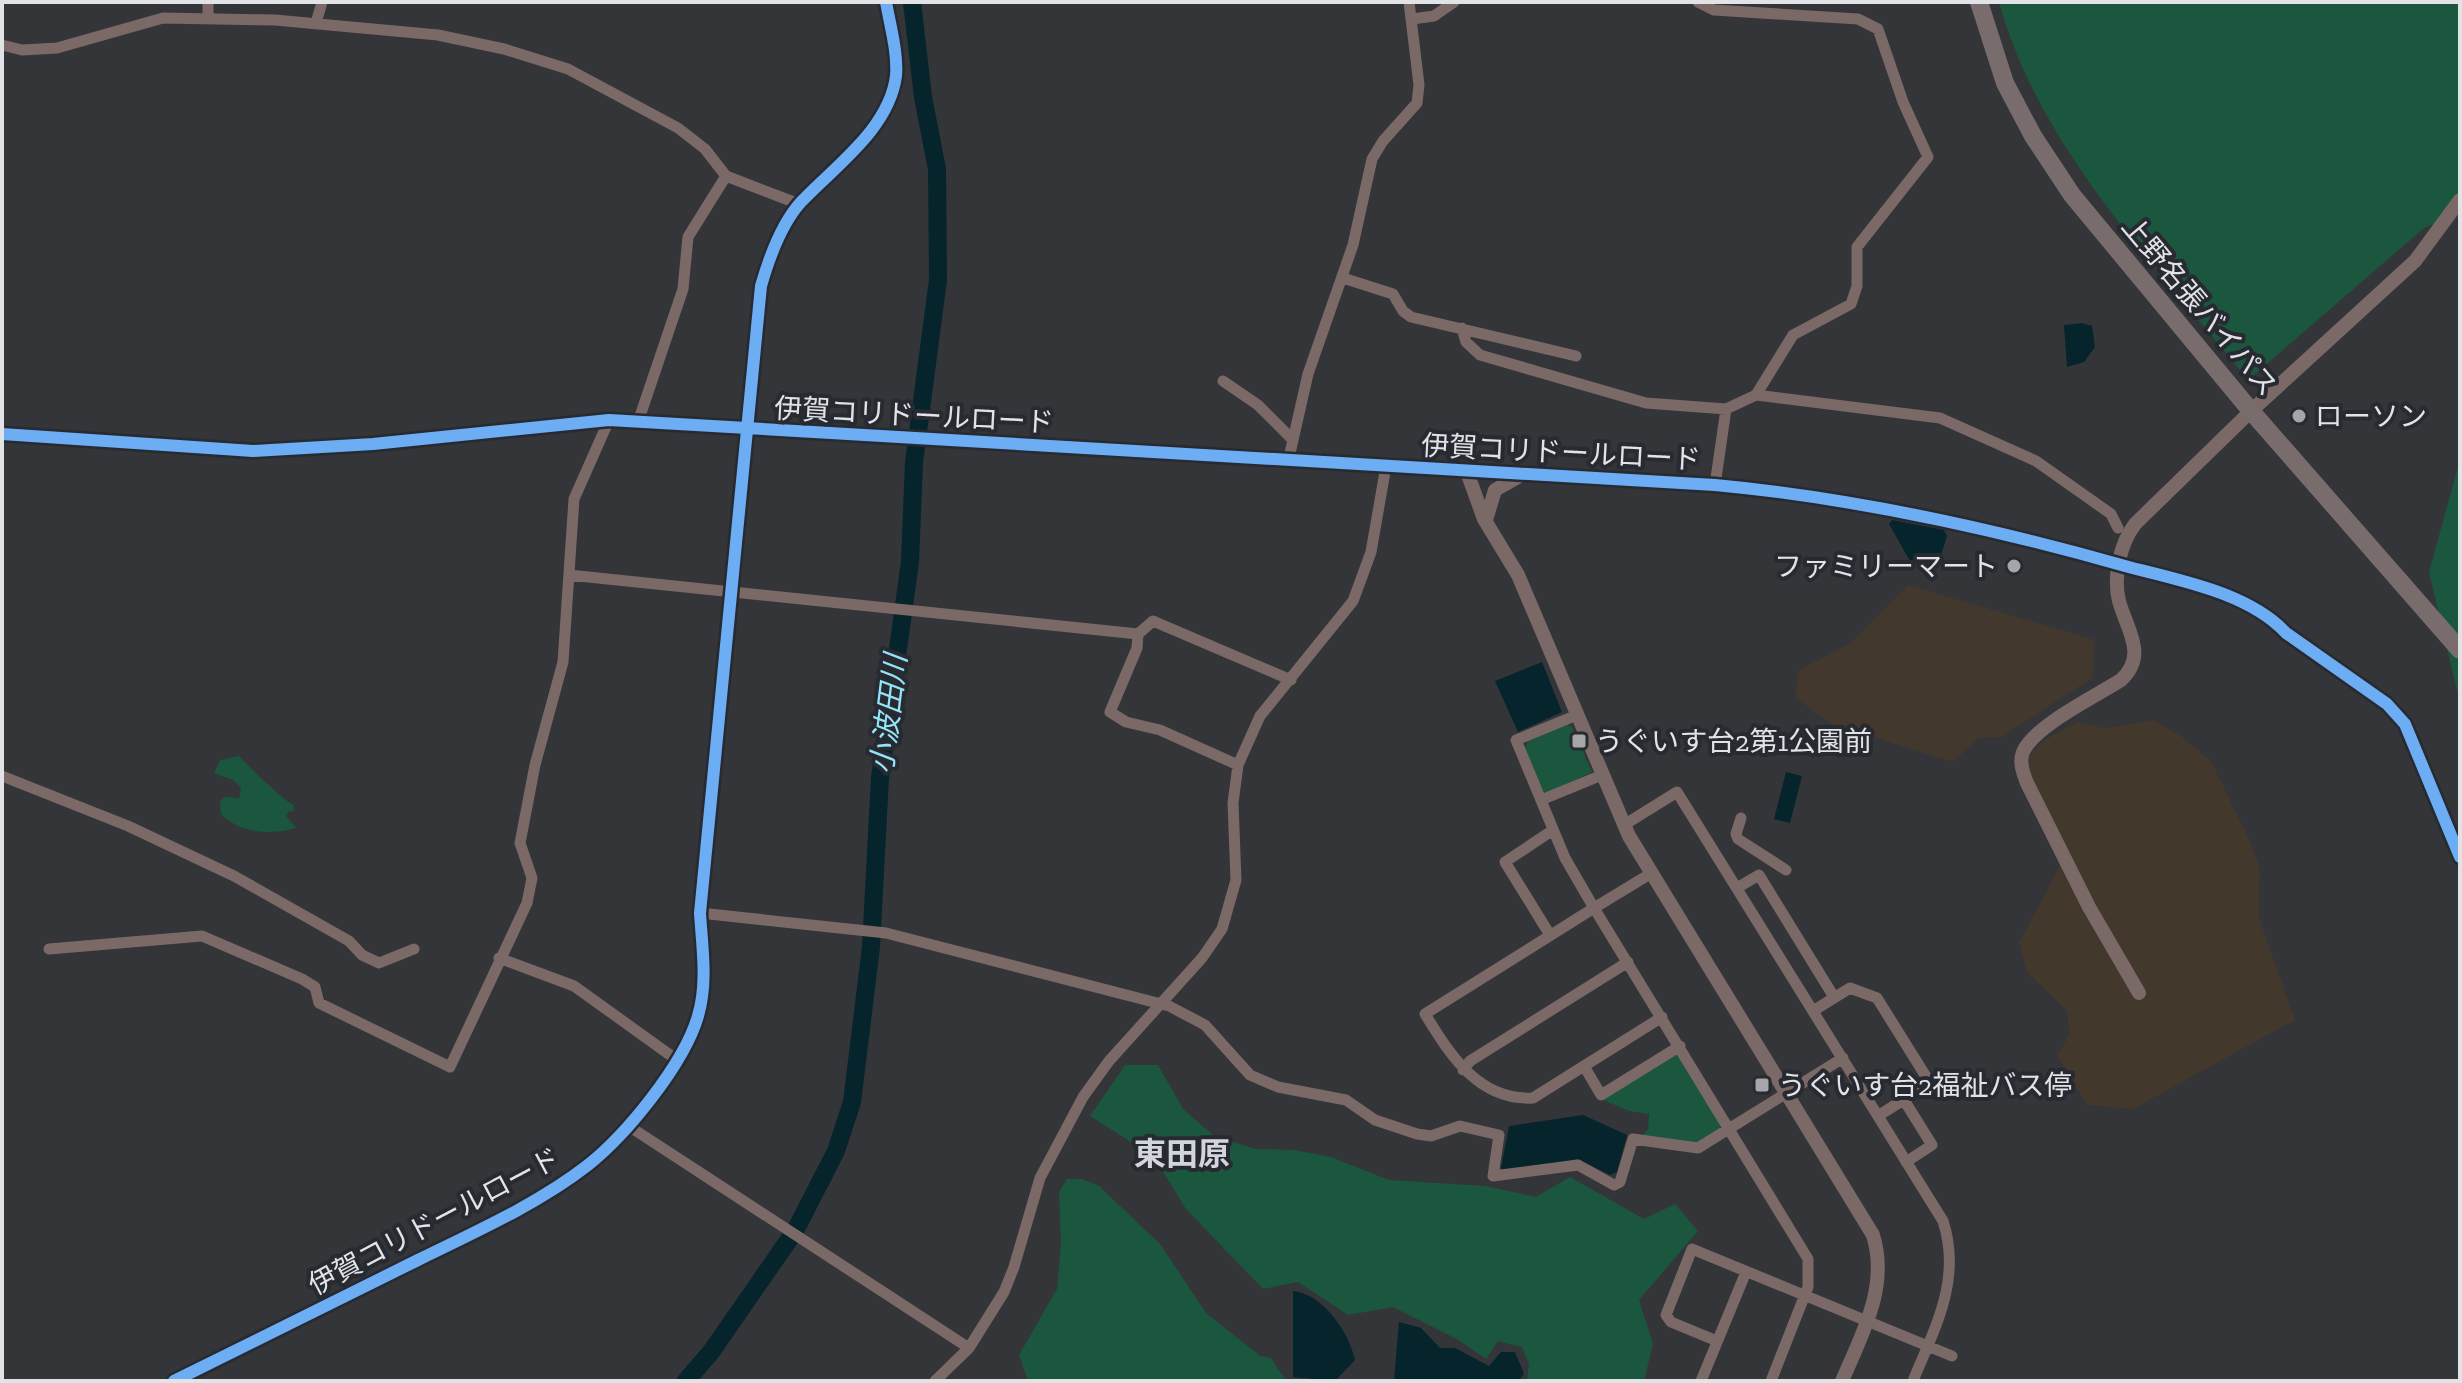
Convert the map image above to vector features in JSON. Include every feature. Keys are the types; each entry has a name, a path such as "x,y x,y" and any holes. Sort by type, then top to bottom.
{"highway":[{"name":"上野名張バイパス","path":"1979,2 2005,83 2033,136 2064,183 2251,411 2460,650"}],"street":[{"path":"208,2 208,19"},
{"path":"316,23 322,2"},
{"path":"2,434 253,451 373,444 609,420 747,430 761,286 777,241 799,204 855,148 891,97 896,72 886,2"},
{"path":"1288,462 1308,374 1343,278 1376,151 1417,103 1419,85 1409,2"},
{"path":"1412,19 1434,16 1454,2"},
{"path":"1698,2 1714,10 1858,19 1878,29 1903,102 1928,157 1857,247 1857,286 1851,304 1793,335 1756,395"},
{"path":"2,45 22,50 57,48 149,20 316,23 438,35 504,49 568,69 678,128 705,149 726,176 799,204"},
{"path":"638,422 683,289 688,237 726,176"},
{"path":"2139,993 2089,907 2022,769 2023,753 2037,734 2121,680 2131,668 2135,645 2119,599 2123,541 2135,524 2251,411 2415,261 2460,200"},
{"path":"1343,278 1393,294 1403,311 1411,317 1576,356"},
{"path":"1462,328 1466,342 1480,355 1646,403 1726,409 1756,395 1940,418 2036,461 2111,514 2118,528"},
{"path":"1223,381 1258,405 1292,439"},
{"path":"1715,485 1726,409"},
{"path":"49,949 202,936 302,979 315,987 319,1003 450,1067 527,903 532,878 520,843 535,765 561,675 574,499 609,420"},
{"name":"伊賀コリドールロード","path":"174,1381 541,1195 589,1164 627,1125 677,1060 693,1031 703,989 700,913 747,430 1715,485 1916,512 2089,553 2245,605 2276,622 2286,633 2387,704 2412,737 2460,857"},
{"path":"935,1381 969,1348 1004,1292 1020,1251 1031,1203 1063,1131 1109,1061 1202,958 1228,915 1238,858 1233,811 1238,765 1254,725 1345,612 1363,580 1386,466"},
{"path":"1467,472 1488,526 1518,575 1624,825 1650,874 1873,1235 1878,1260 1878,1289 1842,1381"},
{"path":"1488,526 1486,514 1495,490 1522,475"},
{"path":"569,575 1138,634"},
{"path":"1238,765 1160,730 1126,722 1110,712 1137,648 1138,634 1153,621 1291,680"},
{"path":"1577,715 1516,740 1553,830 1594,908 1806,1252 1810,1272 1805,1297 1771,1381"},
{"path":"1541,800 1602,775"},
{"path":"2,776 128,826 234,876 349,941 362,955 379,963 414,949"},
{"path":"1624,825 1677,792 1943,1221 1951,1255 1948,1293 1913,1381"},
{"path":"1737,888 1759,875 1781,868 1738,839 1741,818"},
{"path":"1550,935 1505,862 1553,830"},
{"path":"1650,874 1425,1014 1463,1070 1510,1099 1533,1098 1662,1017"},
{"path":"1759,875 1834,997"},
{"path":"700,913 886,933 1158,1004 1200,1021 1216,1034 1245,1071 1278,1087 1346,1100 1375,1120 1425,1135 1455,1126 1499,1135 1493,1176 1578,1165 1614,1185 1620,1182 1633,1139 1698,1148 1843,1058"},
{"path":"499,958 574,986 677,1060"},
{"path":"1463,1070 1470,1061 1628,962"},
{"path":"1813,1011 1850,988 1877,998 1930,1083 1878,1116"},
{"path":"1584,1066 1601,1095 1680,1046"},
{"path":"1904,1100 1932,1145 1906,1162"},
{"path":"627,1125 969,1348"},
{"path":"1717,1341 1671,1322 1666,1311 1692,1249 1952,1356"},
{"path":"1701,1381 1746,1272"}],"shaded area":[{"path":"1908,585 2095,640 2092,678 2002,737 1978,738 1953,762 1831,724 1795,697 1799,670 1851,643"},
{"path":"2153,720 2181,736 2211,761 2247,835 2260,868 2259,918 2295,1020 2133,1109 2087,1105 2057,1056 2069,1035 2067,1011 2027,972 2019,943 2066,855 2027,780 2027,763 2032,752 2046,739 2078,722 2104,728"}],"green space":[{"path":"1999,2 2460,2 2460,214 2424,228 2248,380 2139,248 2071,155 2017,55"},
{"path":"2460,460 2460,703 2429,572"},
{"path":"1567,724 1572,727 1592,772 1548,793 1542,791 1525,749 1528,741"},
{"path":"239,756 294,805 293,812 289,811 286,816 296,828 276,832 256,831 238,826 221,814 220,802 224,797 239,798 241,788 233,780 214,773 220,760"},
{"path":"1673,1054 1680,1056 1721,1121 1720,1130 1698,1144 1642,1136 1648,1129 1649,1114 1629,1111 1601,1099"},
{"path":"1125,1065 1158,1065 1183,1109 1214,1136 1256,1149 1294,1150 1331,1157 1389,1180 1485,1186 1536,1197 1570,1177 1644,1219 1675,1204 1698,1231 1639,1300 1653,1344 1644,1381 1527,1381 1529,1364 1522,1347 1498,1341 1486,1359 1457,1339 1393,1307 1348,1315 1298,1282 1263,1289 1186,1209 1153,1156 1090,1116"},
{"path":"1067,1179 1082,1179 1099,1186 1160,1244 1206,1313 1260,1356 1271,1358 1286,1381 1028,1381 1019,1355 1057,1289 1061,1244 1059,1192"}],"water":[{"path":"2082,323 2092,326 2095,347 2084,362 2067,367 2064,325"},
{"path":"1892,520 1944,530 1947,536 1937,567 1910,561 1889,524"},
{"path":"1542,662 1562,712 1518,732 1495,681"},
{"path":"1786,772 1802,776 1790,823 1774,819"},
{"path":"1583,1115 1627,1135 1617,1172 1610,1175 1578,1159 1505,1172 1501,1168 1509,1126"},
{"path":"1293,1291 1314,1299 1324,1307 1347,1338 1355,1360 1335,1381 1293,1377"},
{"path":"1399,1322 1421,1328 1440,1348 1455,1348 1489,1366 1501,1352 1515,1352 1524,1374 1518,1381 1394,1381"}],"waterway":[{"name":"小波田川","path":"686,1381 711,1352 795,1231 836,1151 852,1102 871,947 880,778 910,562 914,462 938,280 937,169 923,97 912,2"}],"cycle path":[{"path":"174,1381 484,1228 569,1179 603,1152 636,1117 667,1076 691,1035 703,990 700,913 761,286 787,220 872,130 891,95 896,76 896,58 886,2"},
{"path":"2,434 253,451 373,444 609,420 1715,485 1871,506 2075,552 2211,589 2252,607 2387,704 2405,724 2460,857"}],"place":[{"name":"ローソン","path":"2299,416"},
{"name":"ファミリーマート","path":"2014,566"},
{"name":"うぐいす台2第1公園前","path":"1579,741"},
{"name":"うぐいす台2福祉バス停","path":"1762,1085"}],"district":[{"name":"東田原","path":"1182,1154"}]}
